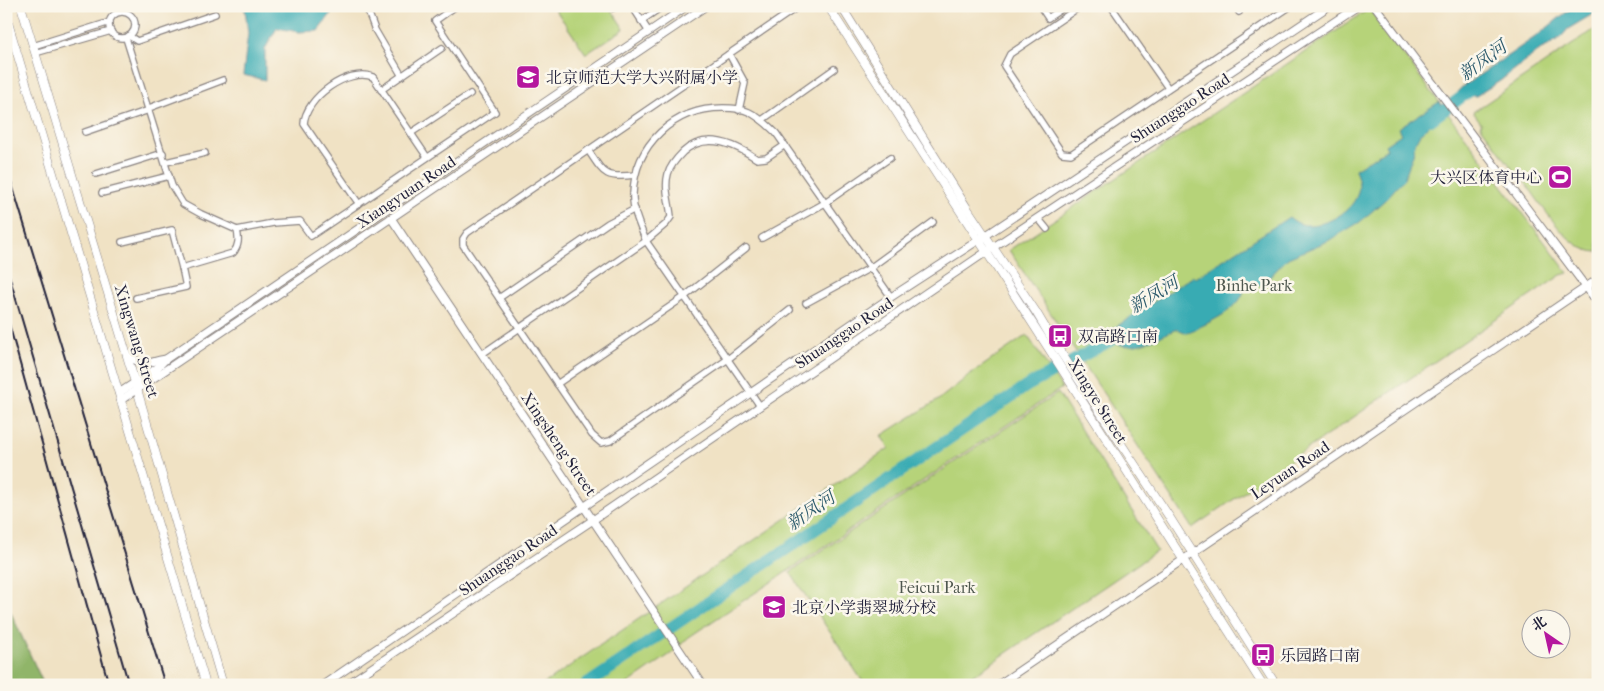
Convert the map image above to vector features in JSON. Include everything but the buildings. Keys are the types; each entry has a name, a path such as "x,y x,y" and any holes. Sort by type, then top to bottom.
{"main road":[{"name":"Xingwang Street","path":"21,6 127,355 223,685"},
{"name":"Xingye Street","path":"828,6 986,252 1054,349 1074,372 1276,685"},
{"name":"Xingye Street","path":"841,6 985,236 1036,312 1066,376 1263,685"},
{"name":"Xingwang Street","path":"6,16 206,685"}],"street":[{"path":"116,6 118,13"},
{"path":"366,6 375,30 402,76"},
{"path":"128,37 172,186 183,204 237,230 300,220 311,236 495,112 435,21 456,6"},
{"path":"632,6 649,32"},
{"path":"641,21 663,6"},
{"name":"Xiangyuan Road","path":"136,386 166,359 687,6"},
{"name":"Xiangyuan Road","path":"120,397 391,218 706,6"},
{"path":"790,310 728,360 610,441 601,443 592,435 463,246 463,238 467,232 799,6"},
{"path":"1040,6 1048,18 1066,6"},
{"path":"1081,6 1010,54 1004,66 1062,153 1071,154 1291,6"},
{"path":"1111,6 1168,88"},
{"name":"Shuanggao Road","path":"323,685 891,297 1329,6"},
{"name":"Shuanggao Road","path":"346,685 593,520 986,252 1358,6"},
{"path":"1375,6 1598,303"},
{"path":"34,49 110,22 118,13 127,13 133,18 136,26 135,30 128,37"},
{"path":"110,22 110,31 117,37 128,37 137,41 215,14"},
{"path":"34,49 110,31"},
{"path":"381,90 442,48"},
{"path":"729,54 745,83 739,110"},
{"path":"762,120 834,69"},
{"path":"359,204 304,124 304,116 310,106 335,83 352,76 365,74 372,77 427,158"},
{"path":"85,132 223,80"},
{"path":"411,133 470,94"},
{"path":"760,406 646,242 635,209 633,195 635,175 644,153 654,138 670,123 687,114 703,109 739,110 748,112 762,120 776,133 785,145 891,297"},
{"path":"482,354 646,242 666,224 671,217 666,196 668,174 677,158 690,146 709,141 726,142 742,149 757,159 766,158 785,145"},
{"path":"588,150 606,174 616,178 635,175"},
{"path":"96,174 163,153"},
{"path":"166,162 205,153"},
{"path":"762,238 825,203 890,158"},
{"path":"102,193 170,176"},
{"path":"499,298 608,223 635,209"},
{"name":"Xingsheng Street","path":"391,218 703,685"},
{"path":"1038,218 1047,229"},
{"path":"806,303 870,268 933,222"},
{"path":"122,242 172,230 182,268 186,287 136,298"},
{"path":"182,268 233,253 237,248 239,236 237,230"},
{"path":"557,384 684,297 746,248"},
{"name":"Leyuan Road","path":"998,685 1598,279"},
{"path":"127,355 144,364 166,359"}],"green space":[{"path":"553,6 609,6 624,29 586,54"},
{"name":"Binhe Park","path":"1369,9 1568,273 1561,275 1192,528 1009,250"},
{"name":"大兴区体育中心","path":"1598,27 1598,252 1587,250 1565,235 1523,180 1522,176 1519,178 1480,125 1482,124 1473,112"},
{"path":"1027,335 1062,388 689,637 672,653 626,685 542,685 889,448 881,436 938,400 971,374"},
{"name":"Feicui Park","path":"1058,393 1157,551 959,685 865,685 790,572"},
{"path":"6,602 44,685 6,685"}],"water":[{"path":"240,6 329,6 331,14 318,31 299,32 277,28 265,49 265,80 243,75 248,33 245,9"},
{"path":"1574,6 1598,6 1598,11 1568,29 1561,37 1541,49 1500,81 1476,96 1461,95 1458,91 1462,87 1538,35"},
{"path":"1439,102 1447,113 1430,124 1420,134 1415,143 1413,155 1404,179 1386,199 1360,222 1328,241 1288,258 1264,283 1244,290 1236,304 1221,316 1187,333 1177,329 1137,345 1121,345 1113,342 1107,345 1102,336 1193,276 1195,278 1289,217 1300,224 1315,225 1324,223 1341,214 1354,202 1358,194 1359,183 1355,169 1387,149 1385,145 1401,134 1398,128"}],"waterway":[{"name":"新凤河","path":"1431,120 1475,87"},
{"name":"新凤河","path":"586,685 1027,386 1121,335"}],"railway":[{"path":"6,165 165,685"},
{"path":"6,265 129,685"},
{"path":"6,313 109,685"}],"place":[{"name":"北京师范大学大兴附属小学","path":"528,77"},
{"name":"大兴区体育中心","path":"1560,177"},
{"name":"双高路口南","path":"1060,336"},
{"name":"北京小学翡翠城分校","path":"774,607"},
{"name":"乐园路口南","path":"1263,655"}]}
